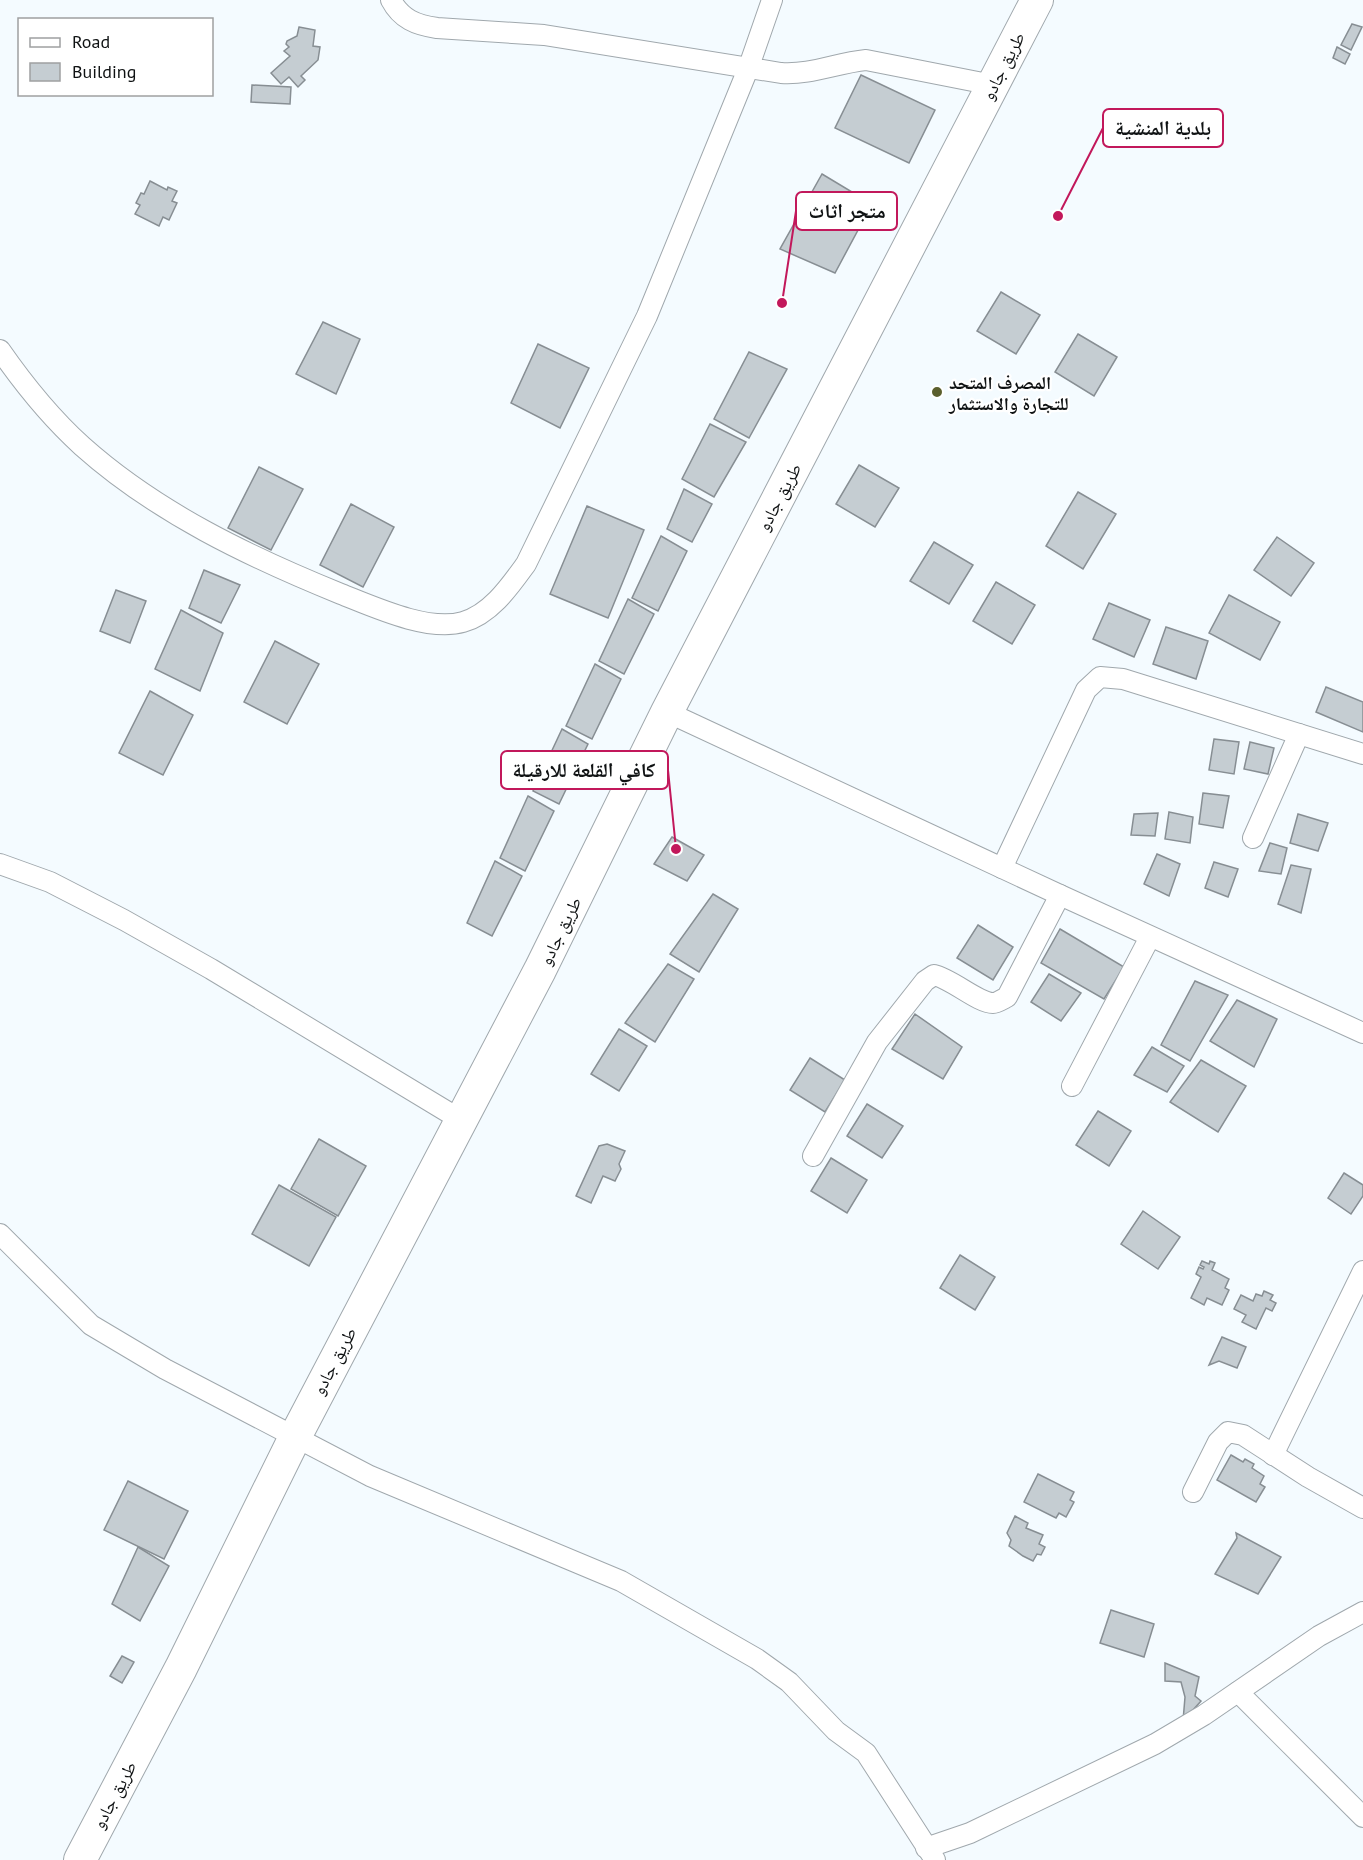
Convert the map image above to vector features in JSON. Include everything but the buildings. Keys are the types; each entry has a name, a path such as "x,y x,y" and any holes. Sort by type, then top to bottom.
{"highway":[{"name":"طريق جادو","path":"80,1860 181,1668 294,1437 540,970 667,712 1036,0"}],"street":[{"path":"391,0 396,11 408,20 437,28 544,35 748,69 795,74 866,60 993,85"},
{"path":"0,350 45,411 84,447 133,486 186,520 244,552 385,611 429,623 463,622 494,603 525,564 647,316 748,69 772,0"},
{"path":"1002,868 1086,690 1100,677 1123,679 1363,754"},
{"path":"667,712 1363,1034"},
{"path":"1253,838 1299,734"},
{"path":"0,864 50,882 133,925 211,969 461,1120"},
{"path":"813,1156 877,1042 925,981 934,975 944,977 982,1000 993,1003 1007,998 1060,895"},
{"path":"1072,1086 1150,936"},
{"path":"0,1234 91,1324 165,1369 370,1476 621,1581 757,1659 789,1682 836,1731 866,1753 930,1854 1155,1744 1204,1715 1319,1636 1363,1612"},
{"path":"1273,1455 1363,1271"},
{"path":"1193,1492 1218,1442 1228,1432 1243,1435 1308,1477 1363,1508"},
{"path":"1238,1692 1363,1816"}],"place":[{"name":"بلدية المنشية","path":"1058,216"},
{"name":"متجر اثاث","path":"782,303"},
{"name":"المصرف المتحد للتجارة والاستثمار","path":"937,392"},
{"name":"كافي القلعة للارقيلة","path":"676,849"}]}
